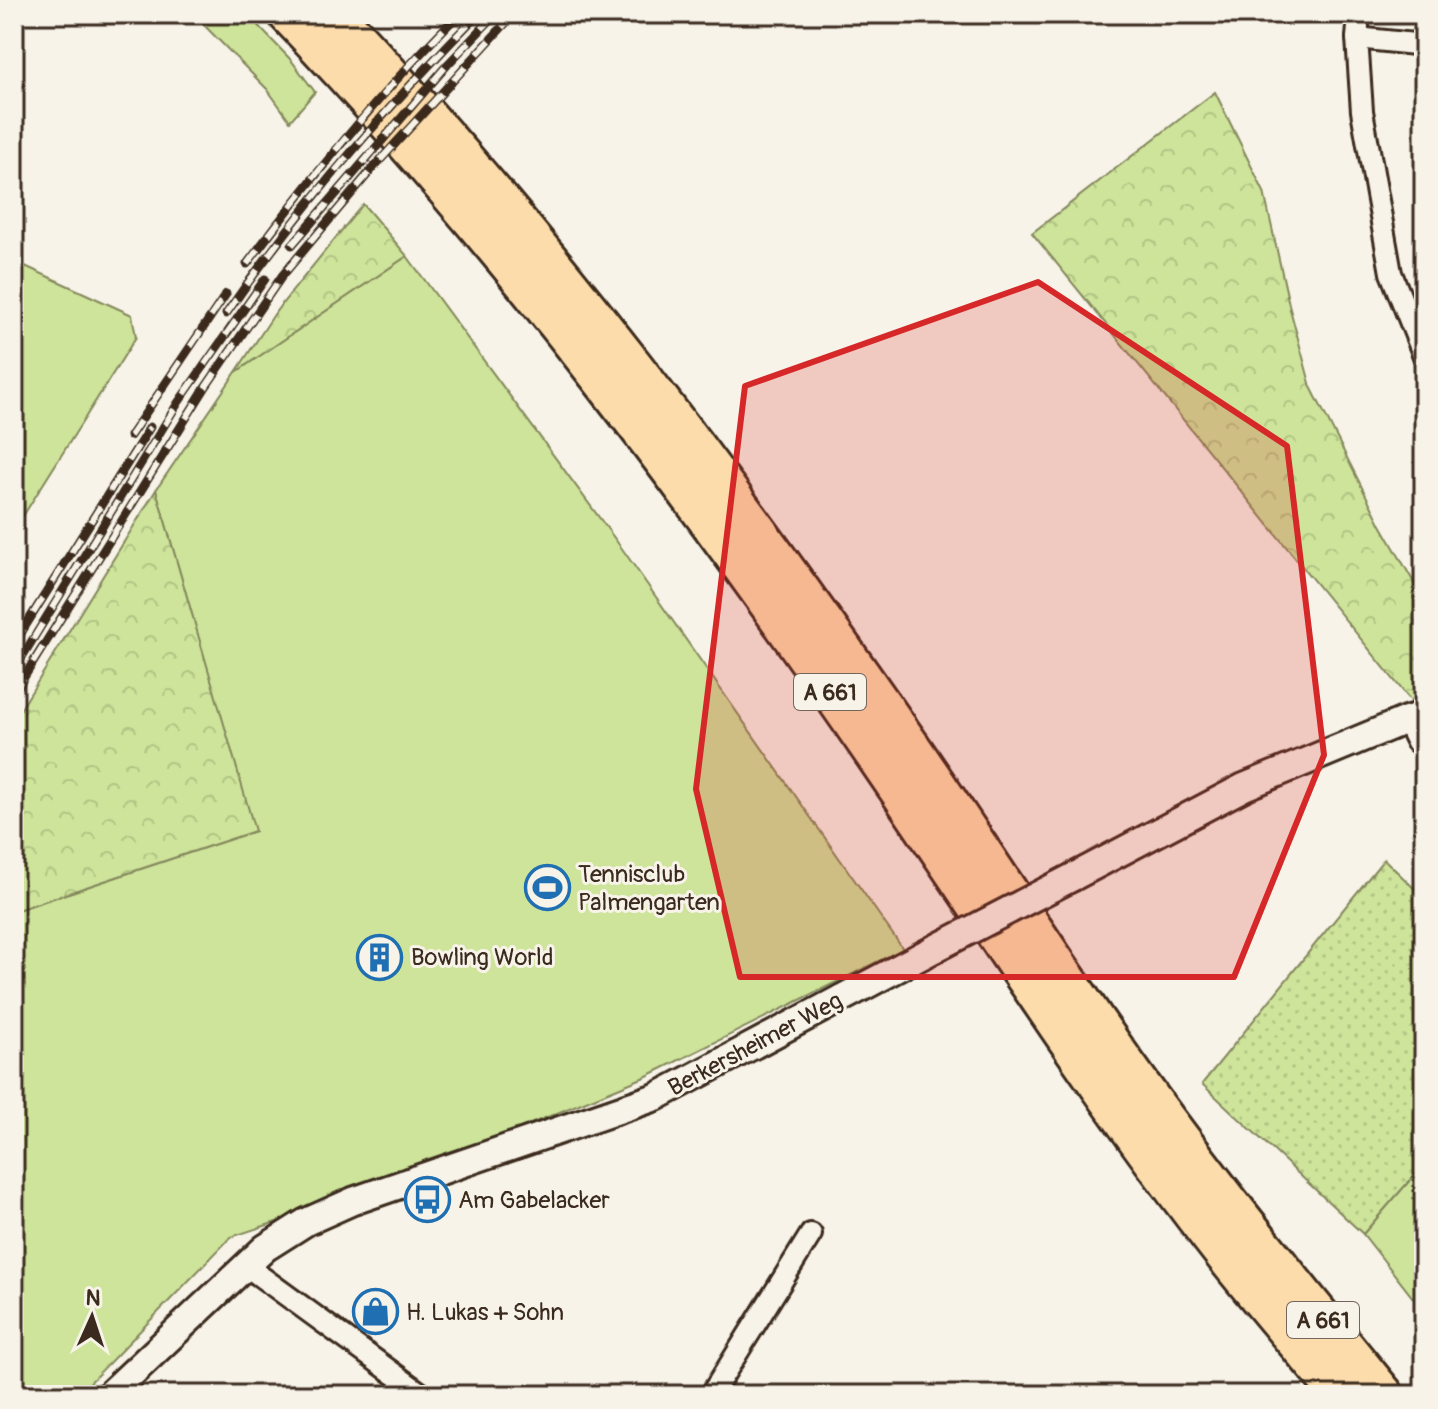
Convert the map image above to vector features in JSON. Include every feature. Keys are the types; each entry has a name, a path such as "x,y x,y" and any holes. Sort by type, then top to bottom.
{"highway":[{"name":"A 661","path":"288,14 446,187 590,366 830,691 1098,1082 1223,1253 1341,1395"},
{"name":"A 661","path":"334,14 446,137 619,349 842,649 1128,1068 1261,1245 1384,1395"}],"street":[{"path":"1359,14 1357,38 1362,111 1391,273 1424,356"},
{"path":"1357,38 1424,45"},
{"path":"1415,718 1416,741 1424,747"},
{"name":"Berkersheimer Weg","path":"109,1395 245,1265 306,1222 353,1201 656,1097 1244,787 1415,718"},
{"path":"711,1395 811,1234"},
{"path":"245,1265 423,1395"}],"highlighted area":[{"path":"1038,282 1287,446 1324,755 1234,977 740,977 696,789 745,386"}],"green space":[{"path":"193,14 247,14 291,60 315,92 290,121 267,89"},
{"path":"1215,92 1264,192 1311,387 1381,525 1424,600 1424,698 1411,701 1032,233"},
{"path":"363,204 407,256 236,372 277,310"},
{"path":"407,256 623,550 903,949 647,1076 355,1196 231,1237 78,1395 14,1395 14,911 254,831 156,490 236,372"},
{"path":"14,261 132,315 136,337 23,516 14,497"},
{"path":"156,490 255,831 14,911 14,720"},
{"path":"1384,859 1424,898 1424,1164 1363,1234 1202,1084"},
{"path":"1424,1164 1424,1312 1363,1234"}],"railway":[{"path":"247,264 348,135 459,14"},
{"path":"226,314 284,235 346,159 478,14"},
{"path":"292,245 448,64 496,14"},
{"path":"14,693 205,388 282,276 373,168 514,14"},
{"path":"14,670 178,403 265,279"},
{"path":"130,436 226,294"},
{"path":"14,644 150,427"}],"place":[{"name":"Tennisclub Palmengarten","path":"547,888"},
{"name":"Bowling World","path":"380,957"},
{"name":"Am Gabelacker","path":"427,1200"},
{"name":"H. Lukas + Sohn","path":"375,1312"}]}
